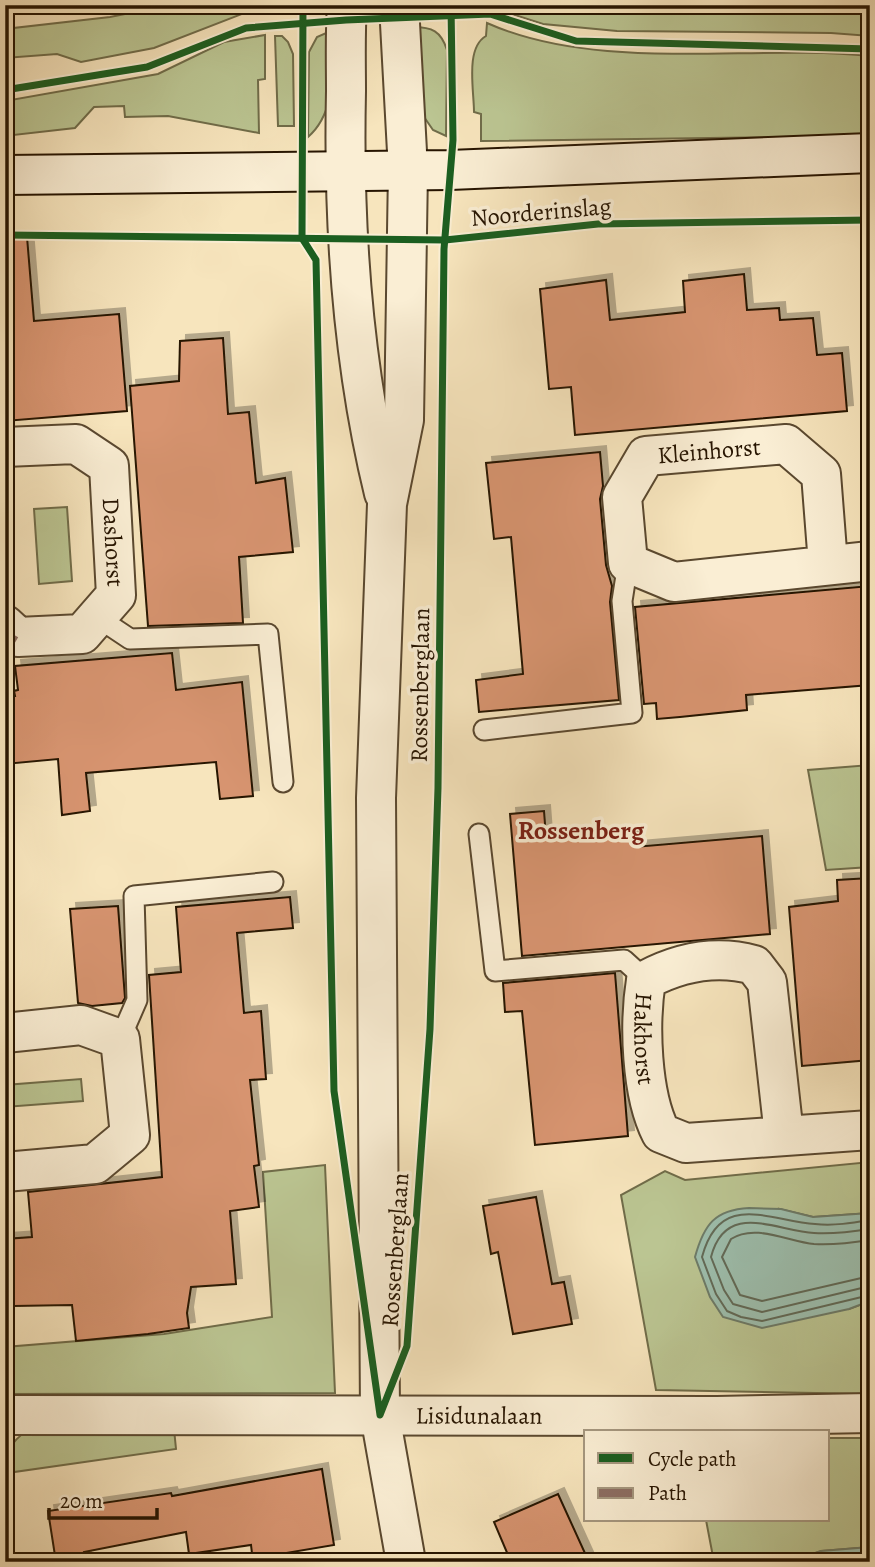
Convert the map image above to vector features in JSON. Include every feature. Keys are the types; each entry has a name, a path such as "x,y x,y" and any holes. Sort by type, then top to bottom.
{"street":[{"name":"Rossenberglaan","path":"347,5 343,172 346,227 367,422 387,504"},
{"name":"Rossenberglaan","path":"399,5 408,170 404,420 387,504 376,798 380,1415 405,1562"},
{"name":"Noorderinslag","path":"5,175 343,172 870,153"},
{"name":"Dashorst","path":"5,447 76,444 109,466 116,595 82,634 18,637 5,625"},
{"name":"Kleinhorst","path":"628,563 622,497 646,456 786,444 821,474 828,564"},
{"path":"628,563 674,582 870,561"},
{"name":"Hakhorst","path":"784,1135 767,982 754,965 730,958 706,961 671,967 646,980 641,1009 650,1111 661,1133 686,1143 870,1130"},
{"path":"5,1033 81,1025 120,1039 130,1135 95,1164 5,1172"},
{"name":"Lisidunalaan","path":"5,1415 718,1416 870,1413"}],"lane":[{"path":"484,730 632,713 622,601 628,563"},
{"path":"97,617 130,639 268,634 283,782"},
{"path":"479,834 495,971 624,960 646,980"},
{"path":"120,1039 137,1000 134,895 273,882"}],"green space":[{"path":"170,5 265,5 154,48 81,62 57,54 5,58 5,29 110,17"},
{"path":"484,5 870,5 870,36 831,33 617,31 543,24"},
{"path":"487,23 531,38 577,48 675,54 823,53 870,56 870,136 481,141 481,114 474,112 472,70 475,50 486,36"},
{"path":"413,27 435,31 442,38 447,50 446,136 433,130 422,114"},
{"path":"333,30 329,101 318,126 308,137 309,52 317,37"},
{"path":"265,35 265,79 258,80 259,133 168,116 125,117 124,106 94,107 75,128 5,136 5,101 158,74 224,42"},
{"path":"275,36 282,36 288,42 293,54 294,126 278,126"},
{"path":"67,507 72,581 39,584 34,509"},
{"path":"870,765 870,867 826,870 808,770"},
{"path":"81,1079 83,1101 5,1107 5,1085"},
{"path":"870,1162 870,1213 813,1217 780,1209 849,1309 870,1301 870,1394 656,1390 621,1195 665,1171 685,1180"},
{"path":"325,1165 335,1393 5,1394 5,1347 164,1334 272,1317 263,1172"},
{"path":"174,1429 176,1449 7,1473 10,1448 27,1431"},
{"path":"830,1438 870,1438 870,1547 821,1551 790,1562 714,1562 706,1522 830,1522"}],"water":[{"path":"749,1208 781,1209 813,1217 870,1213 870,1301 849,1309 762,1328 723,1317 710,1297 695,1257 702,1236 713,1221 727,1212"},
{"path":"870,1547 870,1562 790,1562 821,1551"}],"building":[{"path":"5,237 27,237 34,321 119,314 127,411 5,421"},
{"path":"744,274 747,310 779,308 780,320 813,318 817,355 842,353 847,411 575,435 571,387 549,389 540,289 606,280 610,320 685,312 683,281"},
{"path":"223,338 228,414 249,412 256,483 285,478 293,552 239,557 243,623 148,626 130,386 179,381 180,341"},
{"path":"600,452 603,486 600,499 606,565 612,586 610,602 619,700 479,712 476,680 523,674 511,537 494,539 486,463"},
{"path":"870,586 870,685 746,695 747,710 657,719 656,703 644,704 635,607"},
{"path":"172,653 176,690 242,682 253,796 220,799 216,762 86,773 90,811 62,815 58,759 5,764 5,696 15,696 14,691 18,690 15,666"},
{"path":"544,811 546,837 634,832 635,847 762,836 770,934 522,956 510,814"},
{"path":"870,878 870,1060 802,1066 789,907 838,901 837,880"},
{"path":"290,897 293,928 237,933 244,1013 261,1011 266,1079 250,1080 259,1165 254,1166 259,1207 230,1211 236,1284 191,1287 187,1313 189,1328 148,1334 76,1341 72,1305 14,1306 11,1287 5,1288 5,1239 32,1237 28,1192 162,1177 149,975 181,972 176,907"},
{"path":"118,906 125,998 122,1003 92,1006 78,1003 70,909"},
{"path":"615,973 628,1136 535,1145 522,1011 505,1012 503,983"},
{"path":"536,1197 552,1284 564,1282 572,1324 513,1334 498,1252 491,1254 483,1206"},
{"path":"322,1469 334,1545 286,1553 288,1562 253,1562 251,1545 189,1554 186,1532 84,1552 86,1562 56,1562 48,1511 171,1493 172,1496"},
{"path":"558,1494 589,1562 511,1562 494,1522"}],"marked path":[{"path":"5,655 16,636"}],"cycle path":[{"path":"303,5 302,238 316,260 334,1091 380,1415 407,1346 430,1029 438,788 444,249 453,140 451,5"},
{"path":"5,90 147,67 246,28 346,20 490,14 576,41 870,49"},
{"path":"5,235 445,240 598,224 870,220"}],"district":[{"name":"Rossenberg","path":"581,830"}]}
